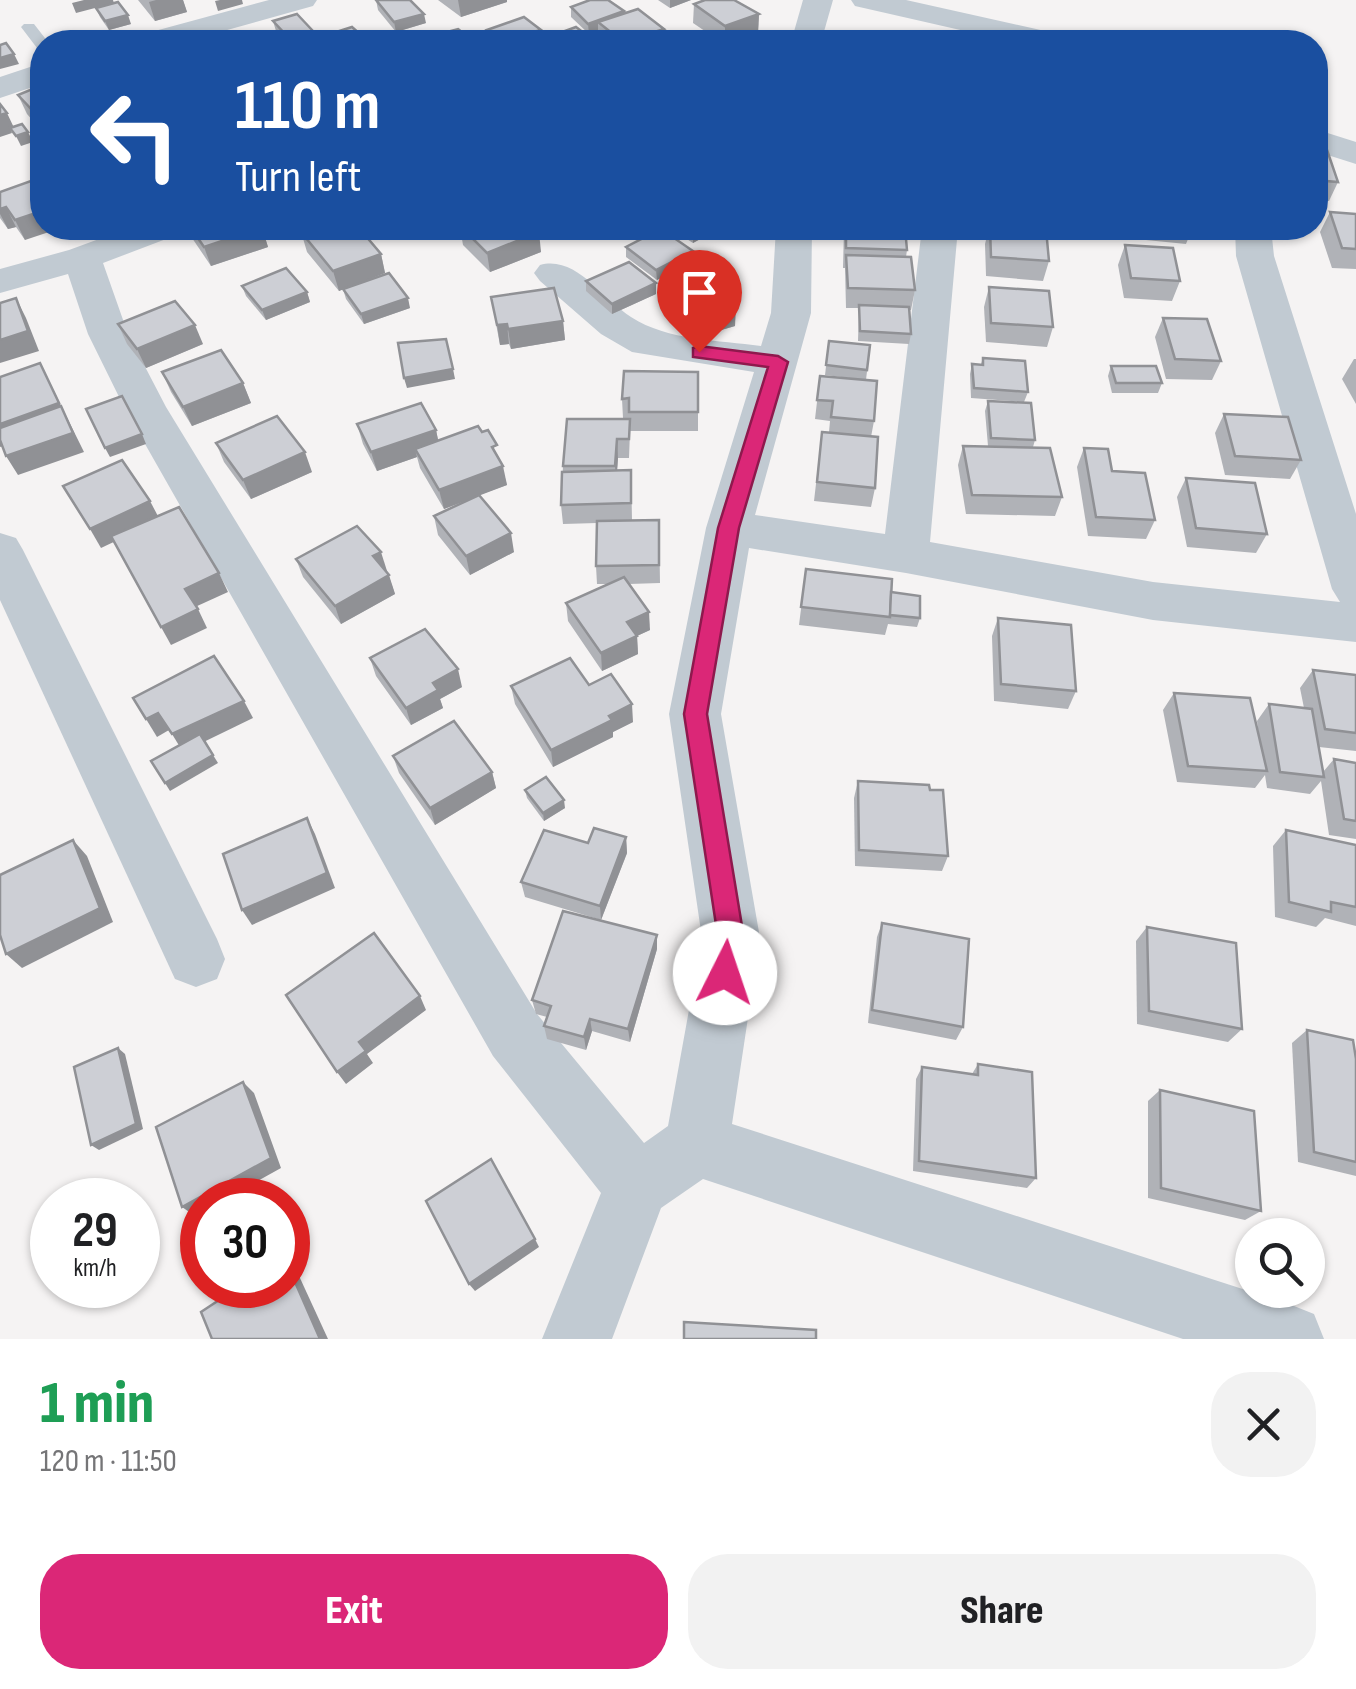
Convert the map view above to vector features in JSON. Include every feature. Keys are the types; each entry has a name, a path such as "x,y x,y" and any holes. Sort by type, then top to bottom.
{"street":[{"path":"194,30 301,0"},
{"path":"809,30 818,0"},
{"path":"866,0 957,30"},
{"path":"0,88 30,78"},
{"path":"1328,144 1356,154"},
{"path":"0,281 129,240"},
{"path":"576,1339 638,1186 697,1145 731,938 696,714 729,528 791,313 794,240"},
{"path":"906,555 939,240"},
{"path":"1254,240 1255,256 1356,590"},
{"path":"82,258 108,334 145,407 515,1035 638,1186"},
{"path":"553,273 615,325 646,343 778,362"},
{"path":"729,528 906,555 1153,600 1356,623"},
{"path":"0,550 196,959"},
{"path":"697,1145 1290,1339"}],"building":[{"path":"376,0 410,0 424,14 394,22"},
{"path":"590,0 608,0 624,11 588,24 571,7"},
{"path":"734,0 759,14 725,26 694,4"},
{"path":"118,2 128,15 105,21 96,8"},
{"path":"638,9 664,29 608,30 598,22"},
{"path":"297,14 312,30 281,30 273,21"},
{"path":"524,17 541,30 487,30"},
{"path":"6,43 14,54 0,58 0,45"},
{"path":"30,90 30,108 18,95"},
{"path":"22,124 28,132 16,136 10,128"},
{"path":"1328,153 1338,182 1328,181"},
{"path":"30,181 30,215 15,220 6,207 0,209 0,192"},
{"path":"1330,212 1356,214 1356,249 1342,248"},
{"path":"199,240 225,240 204,247"},
{"path":"308,240 369,240 381,254 333,271"},
{"path":"474,240 519,240 487,253"},
{"path":"640,240 677,240 693,251 656,270 626,247"},
{"path":"846,240 906,240 907,250 846,248"},
{"path":"990,240 1047,240 1049,261 991,257"},
{"path":"1125,245 1173,248 1180,281 1131,278"},
{"path":"846,255 911,257 915,290 848,288"},
{"path":"629,262 656,283 612,304 586,281"},
{"path":"286,268 307,292 262,310 242,286"},
{"path":"389,273 408,298 361,314 343,289"},
{"path":"715,278 736,307 687,320 667,292"},
{"path":"989,287 1049,291 1053,327 991,323"},
{"path":"554,288 563,321 508,329 507,324 497,325 491,297"},
{"path":"16,298 28,331 0,340 0,303"},
{"path":"175,301 195,325 137,349 118,324"},
{"path":"859,305 909,307 911,334 860,331"},
{"path":"1163,318 1207,319 1221,361 1175,359"},
{"path":"446,339 453,369 404,378 398,343"},
{"path":"829,341 870,345 867,370 826,365"},
{"path":"221,350 243,383 183,407 162,372"},
{"path":"983,358 1025,361 1028,392 974,388 972,364 983,365"},
{"path":"40,363 59,403 0,424 0,377"},
{"path":"1111,366 1156,366 1162,383 1116,383"},
{"path":"624,371 698,372 698,412 629,412 629,398 622,399"},
{"path":"820,376 877,381 874,421 831,417 833,401 817,400"},
{"path":"122,396 142,434 105,448 86,409"},
{"path":"988,401 1031,403 1035,440 991,438"},
{"path":"421,403 436,430 371,452 357,424"},
{"path":"61,406 73,433 6,456 0,428"},
{"path":"1224,414 1288,417 1301,460 1235,456"},
{"path":"277,416 305,452 243,480 216,443"},
{"path":"567,419 630,419 629,439 617,439 615,466 563,466"},
{"path":"478,426 482,432 488,430 503,466 439,490 415,449"},
{"path":"822,432 878,437 875,488 817,482"},
{"path":"963,446 1050,448 1062,497 972,495"},
{"path":"1084,448 1108,449 1112,471 1145,473 1155,520 1096,517"},
{"path":"122,460 150,501 90,529 63,486"},
{"path":"631,470 631,503 561,505 562,472"},
{"path":"1186,478 1255,483 1267,534 1196,528"},
{"path":"479,495 511,533 466,556 434,516"},
{"path":"179,507 219,573 185,589 198,609 161,627 111,536"},
{"path":"659,520 659,565 596,566 597,521"},
{"path":"357,526 381,552 373,556 389,575 335,606 296,559"},
{"path":"806,569 892,579 890,617 801,607"},
{"path":"624,577 649,612 627,622 637,636 601,653 566,603"},
{"path":"891,592 920,596 920,618 890,615"},
{"path":"998,618 1071,625 1076,691 1001,684"},
{"path":"425,629 458,669 433,683 438,690 406,708 370,658"},
{"path":"214,656 244,701 172,734 158,713 146,719 133,698"},
{"path":"570,658 589,685 611,674 632,704 609,716 612,720 551,750 511,686"},
{"path":"1313,670 1356,675 1356,733 1325,729"},
{"path":"1174,693 1250,698 1267,771 1188,766"},
{"path":"1269,704 1312,709 1324,777 1280,772"},
{"path":"454,721 492,772 430,808 393,756"},
{"path":"200,734 213,755 165,783 151,761"},
{"path":"1334,759 1356,763 1356,821 1344,819"},
{"path":"546,777 564,800 543,813 525,790"},
{"path":"858,781 929,785 930,790 943,790 948,856 859,850"},
{"path":"307,818 327,873 242,910 223,854"},
{"path":"594,828 626,837 600,906 521,882 544,830 588,843"},
{"path":"1286,830 1356,845 1356,907 1331,902 1331,912 1289,902"},
{"path":"73,840 100,908 6,954 0,935 0,875"},
{"path":"563,911 657,935 628,1029 590,1019 584,1037 544,1026 551,1006 532,1000"},
{"path":"882,923 969,939 963,1027 872,1010"},
{"path":"1147,927 1236,943 1242,1029 1149,1011"},
{"path":"374,933 420,996 359,1042 366,1051 337,1072 286,995"},
{"path":"1307,1030 1353,1040 1356,1162 1314,1152"},
{"path":"118,1048 136,1124 91,1145 74,1067"},
{"path":"978,1064 1032,1072 1036,1178 919,1161 922,1067 978,1075"},
{"path":"243,1082 271,1158 235,1178 180,1178 180,1201 156,1127"},
{"path":"1160,1090 1254,1111 1261,1211 1161,1188"},
{"path":"491,1159 535,1239 469,1284 426,1201"},
{"path":"207,1308 306,1308 320,1339 212,1339 201,1312"},
{"path":"684,1322 816,1330 816,1339 684,1339"}],"route":[{"path":"699,352 778,362 729,528 696,714 731,938 725,973"}]}
